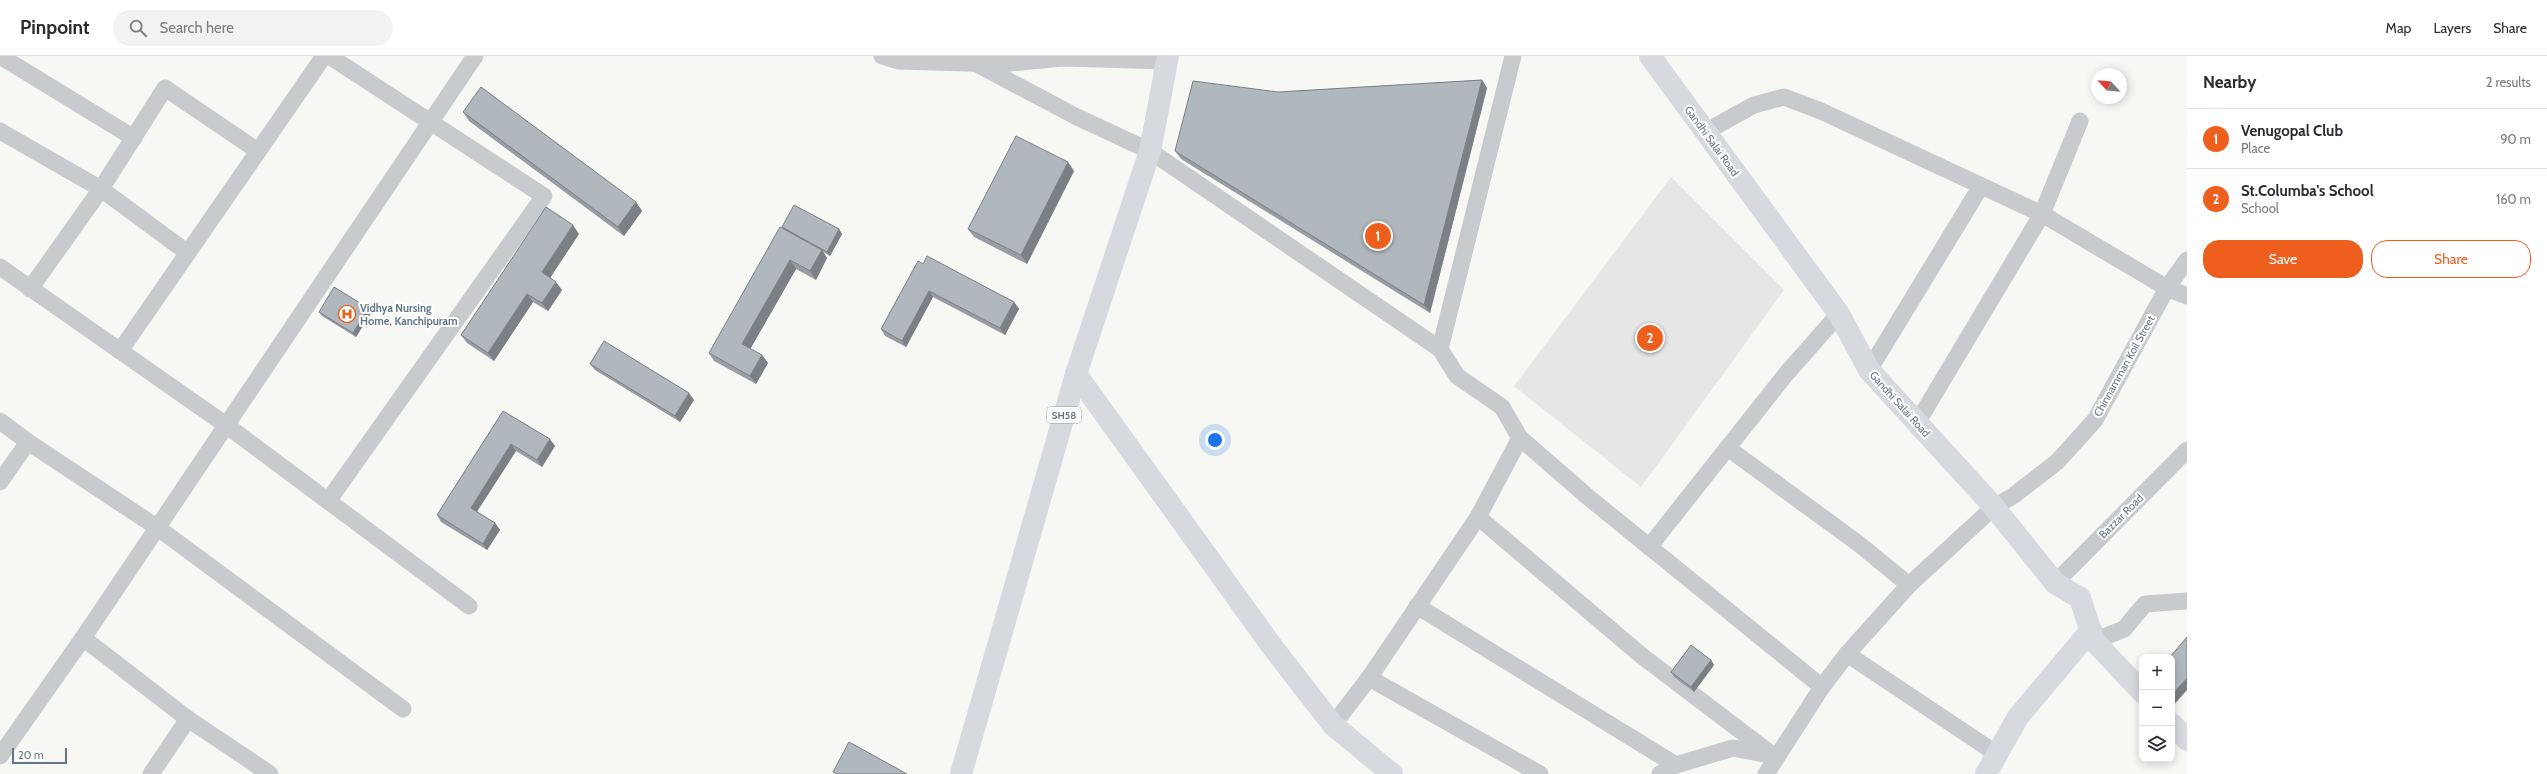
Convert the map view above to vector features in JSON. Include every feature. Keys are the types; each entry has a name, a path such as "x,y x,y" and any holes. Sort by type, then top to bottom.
{"street":[{"path":"0,56 134,138"},
{"path":"120,351 324,56"},
{"path":"328,501 544,196 329,56"},
{"path":"0,756 158,528 475,56"},
{"path":"882,56 898,61 1000,64 1063,58 1168,59"},
{"path":"1440,349 1513,56"},
{"name":"Gandhi Salai Road","path":"1650,56 1704,132 1839,314 1869,370 1994,507 2056,583 2080,598 2093,636 2140,690"},
{"name":"SH58","path":"961,774 1076,374 1150,151 1168,59"},
{"path":"975,63 1075,116 1150,151 1440,349 1457,376 1502,407 1520,438 1649,547 1822,687"},
{"path":"30,289 101,189 165,88 258,152"},
{"path":"1704,132 1754,105 1784,97 1821,112 2042,214 2167,288 2187,296"},
{"path":"1917,423 2042,214 2080,121"},
{"path":"0,131 101,189 188,253"},
{"path":"1869,370 1981,186"},
{"name":"Chinnamman Koil Street","path":"1766,774 1822,687 1847,654 1909,585 1994,507 2013,496 2057,462 2095,420 2120,371 2167,288 2187,260"},
{"path":"0,266 30,289 226,425 469,606"},
{"path":"1649,547 1729,449 1786,374 1839,314"},
{"path":"1076,374 1271,645 1333,725 1392,774"},
{"path":"0,421 28,442 158,528 403,709"},
{"path":"1333,725 1369,678 1478,517 1520,438"},
{"path":"0,482 28,442"},
{"path":"1729,449 1859,544 1909,585"},
{"name":"Bazzar Road","path":"2056,583 2187,450"},
{"path":"1478,517 1642,656 1776,757"},
{"path":"1986,774 2018,717 2093,636 2124,629 2145,604 2187,601"},
{"path":"1418,606 1676,765"},
{"path":"83,638 188,719 270,774"},
{"path":"1847,654 1997,754"},
{"path":"1369,678 1540,774"},
{"path":"151,774 188,719"},
{"path":"2174,726 2187,740"},
{"path":"1660,774 1676,765 1733,748 1776,757"}],"shaded area":[{"path":"1671,177 1784,290 1641,487 1514,386"}],"building":[{"path":"1482,80 1424,305 1175,151 1193,81 1278,92"},
{"path":"481,87 636,202 618,227 463,112"},
{"path":"1016,136 1068,162 1021,255 968,229"},
{"path":"794,205 839,229 827,252 782,227"},
{"path":"546,207 573,225 542,272 556,282 542,303 527,294 488,353 461,335"},
{"path":"780,227 822,250 810,271 790,260 742,344 762,355 750,376 709,353"},
{"path":"927,256 1014,302 1000,328 929,291 902,341 881,329 918,261 923,264"},
{"path":"334,287 368,308 353,333 319,312"},
{"path":"604,341 689,393 675,416 590,364"},
{"path":"503,411 550,439 537,460 511,444 471,508 495,523 483,544 437,515"},
{"path":"2187,637 2187,678 2175,692 2175,654 2173,654"},
{"path":"1691,645 1711,660 1691,687 1671,672"},
{"path":"849,742 907,774 837,774 833,772"}],"place":[{"name":"Venugopal Club","path":"1378,236"},
{"name":"Vidhya Nursing Home, Kanchipuram","path":"347,314"},
{"name":"St.Columba's School","path":"1650,338"}]}
